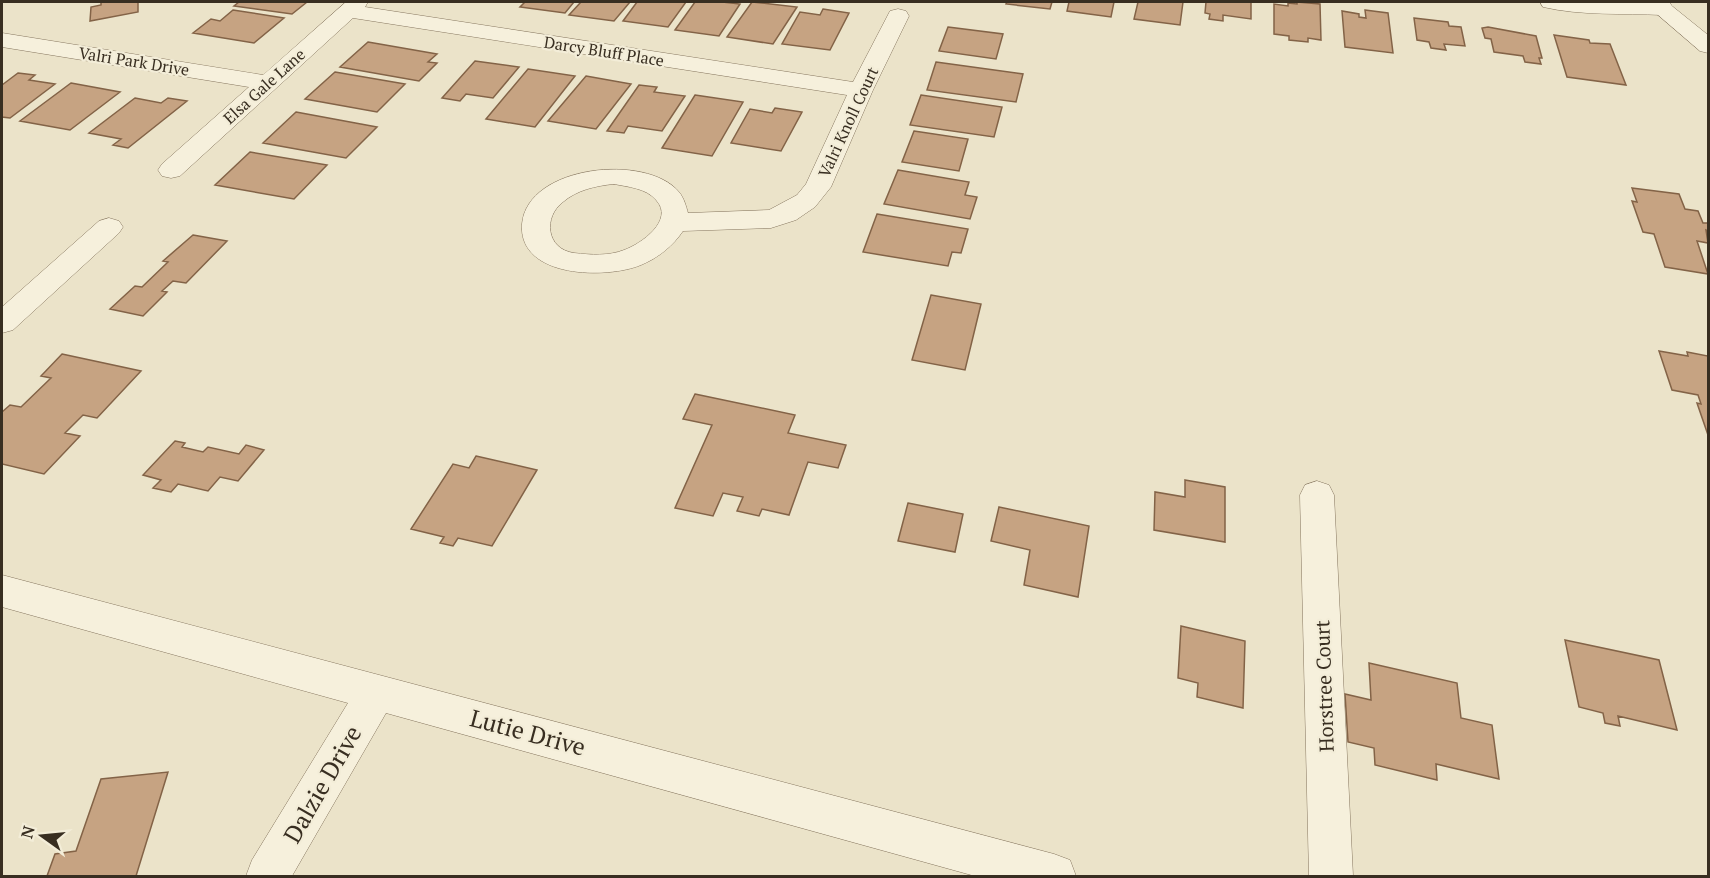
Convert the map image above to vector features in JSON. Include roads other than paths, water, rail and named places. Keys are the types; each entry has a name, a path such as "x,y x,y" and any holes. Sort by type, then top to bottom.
{"street":[{"path":"1551,2 1585,5 1658,5 1708,46"},
{"name":"Elsa Gale Lane","path":"171,170 353,6"},
{"name":"Darcy Bluff Place","path":"353,6 861,90"},
{"name":"Valri Knoll Court","path":"675,222 771,219 786,214 806,201 818,187 861,90 898,16"},
{"name":"Valri Park Drive","path":"2,40 267,83"},
{"path":"614,176 654,184 668,194 675,207 675,222 667,236 652,249 632,259 609,265 585,265 563,261 547,251 537,239 535,225 540,210 553,196 591,178 614,176"},
{"path":"2,323 109,227"},
{"name":"Horstree Court","path":"1317,495 1331,876"},
{"name":"Lutie Drive","path":"2,591 1054,876"},
{"name":"Dalzie Drive","path":"268,876 377,691"}]}
